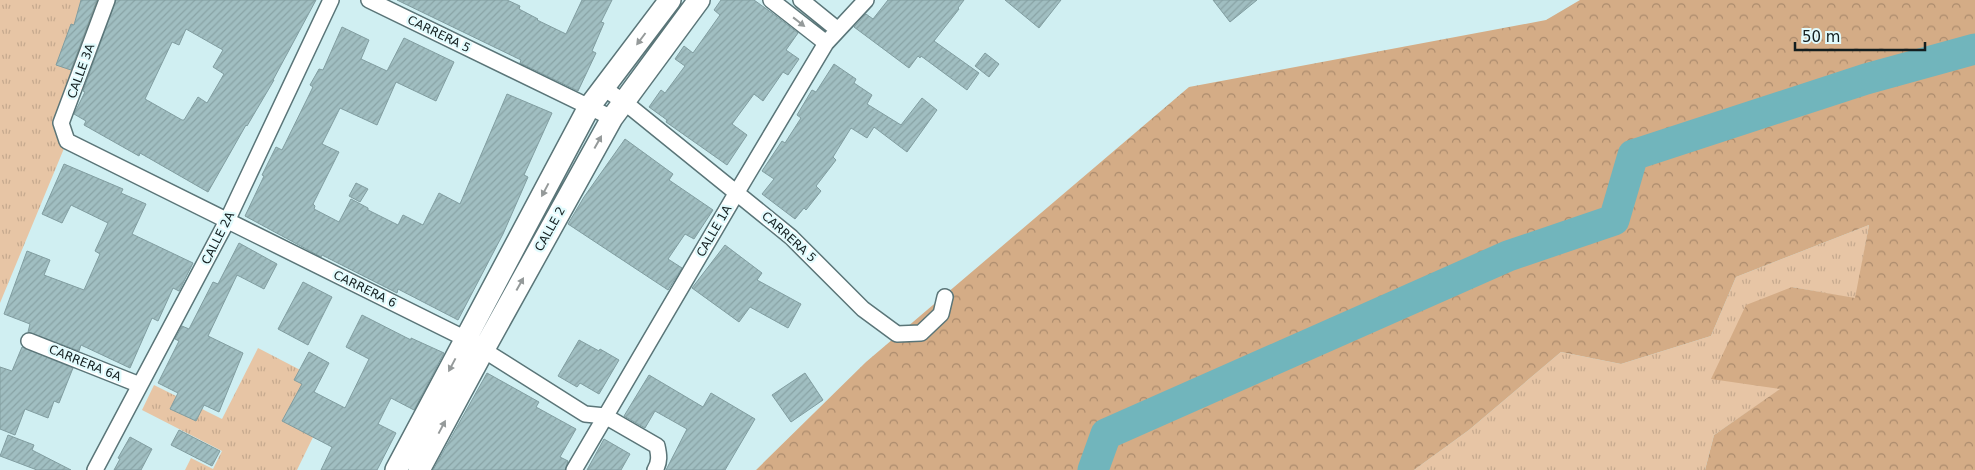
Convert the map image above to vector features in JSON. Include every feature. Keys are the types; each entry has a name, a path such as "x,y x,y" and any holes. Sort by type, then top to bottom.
{"main road":[{"name":"CALLE 2","path":"420,470 475,344 589,107 670,0"},
{"name":"CALLE 2","path":"396,470 617,110 699,0"}],"street":[{"name":"CALLE 3A","path":"67,141 61,123 107,0"},
{"name":"CALLE 2A","path":"95,470 227,222 331,0"},
{"name":"CARRERA 5","path":"369,0 589,107 617,110 737,192 791,237 863,310 896,334 921,333 940,314 945,297"},
{"path":"771,0 826,43"},
{"path":"801,0 838,30"},
{"name":"CALLE 1A","path":"574,470 826,43 866,0"},
{"path":"603,88 617,110"},
{"name":"CARRERA 6","path":"67,141 475,344 585,414 605,416 657,446 659,455 658,465 655,470"},
{"name":"CARRERA 6A","path":"29,341 140,385"}],"green space":[{"path":"0,0 101,0 58,123 65,146 0,303"},
{"path":"1580,0 1975,0 1975,470 1705,470 1714,435 1780,389 1711,379 1746,305 1792,287 1855,298 1869,225 1736,277 1711,336 1621,364 1561,352 1469,430 1414,470 756,470 866,362 1189,87 1546,20"},
{"path":"1869,225 1856,299 1792,287 1781,389 1714,435 1705,470 1414,470 1469,430 1561,352 1621,364 1711,336 1736,277"},
{"path":"258,348 308,374 317,429 297,470 185,470 191,458 213,469 222,451 142,410 154,385 222,419"}],"building":[{"path":"81,0 97,0 71,70 56,65 71,24 74,25"},
{"path":"116,0 316,0 274,80 208,192 140,153 139,156 84,125 86,121 74,114 85,92 83,91","holes":["186,29 223,50 213,67 224,74 207,103 198,97 184,120 145,99 172,42 179,45"]},
{"path":"397,0 507,0 520,6 519,9 537,20 566,34 582,0 612,0 601,22 604,23 592,51 596,53 578,91 520,63 521,60"},
{"path":"721,0 754,0 772,13 798,33 786,50 799,59 788,75 783,72 763,101 754,94 732,124 747,135 727,165 666,122 667,120 649,107 661,90 665,93 685,66 675,59 684,46 693,53 720,15 714,10"},
{"path":"888,0 964,0 934,41 979,73 967,90 921,56 920,58 918,56 909,68 854,27 866,14 873,19"},
{"path":"1005,0 1061,0 1039,28"},
{"path":"1213,0 1257,0 1230,22"},
{"path":"342,27 369,40 361,59 387,71 404,38 454,62 436,101 396,82 377,125 340,108 322,144 339,152 313,204 315,206 314,209 339,222 351,199 398,225 403,215 423,225 439,193 460,204 507,94 552,113 524,175 528,177 503,234 458,320 398,289 397,293 322,255 321,257 245,216 276,147 282,150 313,87 310,85 319,69 323,70"},
{"path":"985,53 999,64 989,77 975,66"},
{"path":"834,64 856,79 854,83 872,95 867,104 901,125 922,98 937,110 907,152 874,127 867,138 851,128 833,157 836,160 816,186 821,191 806,210 804,208 795,219 762,194 774,179 762,171 782,141 785,143 801,118 797,115 812,90 816,92"},
{"path":"625,139 673,174 669,180 713,210 694,239 685,234 668,259 682,268 668,290 568,224 584,197"},
{"path":"64,164 123,189 121,193 146,204 132,234 193,263 179,291 173,288 158,321 152,318 130,368 81,345 79,351 28,332 30,324 4,314 27,251 50,260 44,275 84,290 100,254 95,251 108,223 71,205 62,223 42,214"},
{"path":"356,183 368,189 360,202 349,196"},
{"path":"239,243 277,264 264,289 237,275 208,336 243,353 219,412 204,405 196,421 170,409 178,393 158,383 179,341 175,339 182,326 189,329 213,282 218,284"},
{"path":"725,245 762,273 757,280 801,304 788,328 750,307 739,322 692,288"},
{"path":"303,282 332,297 308,345 278,329"},
{"path":"362,315 411,340 411,338 444,353 414,410 391,398 378,424 396,433 377,470 321,470 332,447 282,421 302,384 294,380 309,352 329,363 314,392 345,408 369,359 346,347"},
{"path":"579,340 619,360 599,394 580,383 577,387 558,376"},
{"path":"22,347 73,368 59,403 54,401 48,418 25,409 15,435 0,429 0,367 12,371"},
{"path":"487,373 539,402 536,407 576,429 560,457 568,461 565,470 433,470"},
{"path":"805,373 823,400 791,422 772,395"},
{"path":"649,375 703,407 711,393 755,419 725,470 666,470 687,429 655,411 645,428 624,416"},
{"path":"179,430 220,451 212,466 171,445"},
{"path":"8,435 34,445 32,450 71,470 37,470 0,456"},
{"path":"130,437 152,449 141,470 114,470 120,459 118,458"},
{"path":"604,439 630,454 621,470 587,470"}],"waterway":[{"path":"1093,470 1106,434 1508,256 1614,220 1633,155 1866,79 1975,49"}]}
